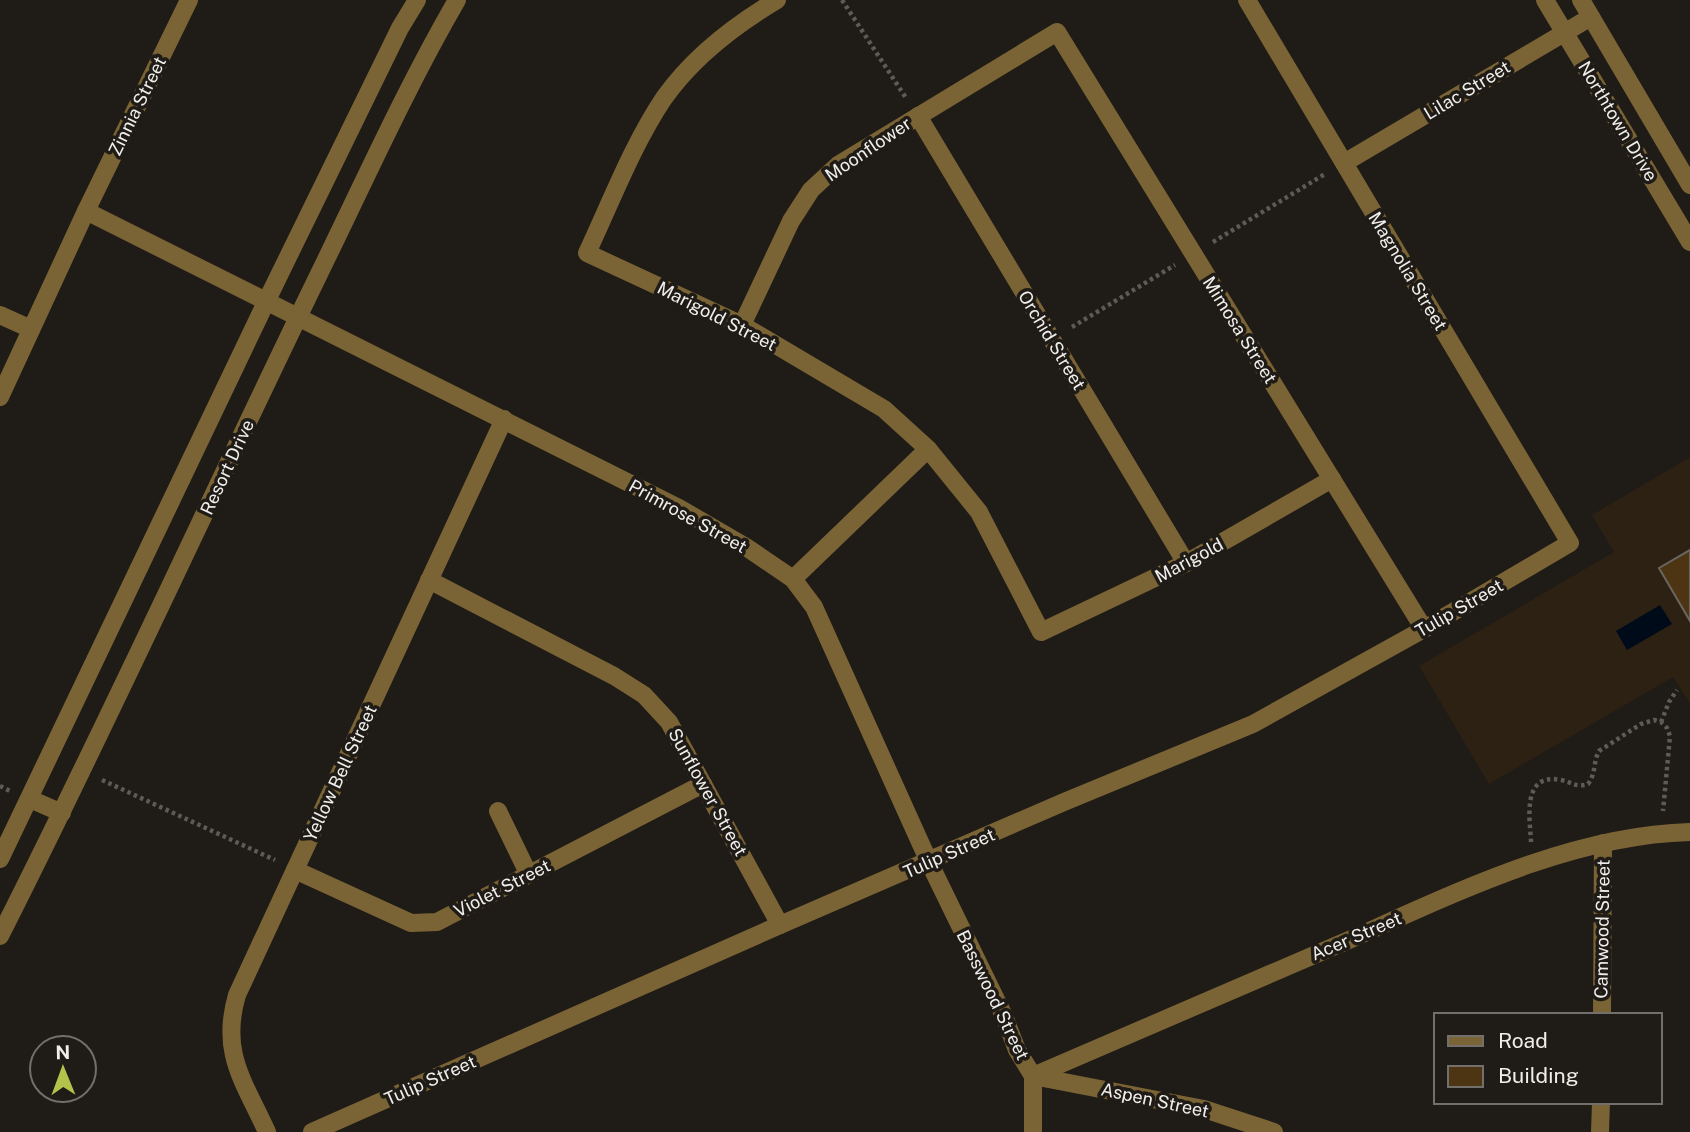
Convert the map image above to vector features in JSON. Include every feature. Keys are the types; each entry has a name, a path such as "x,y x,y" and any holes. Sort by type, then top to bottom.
{"street":[{"name":"Zinnia Street","path":"0,397 188,0"},
{"name":"Resort Drive","path":"0,859 267,300 416,0"},
{"name":"Resort Drive","path":"0,936 83,771 298,316 430,46 457,0"},
{"name":"Marigold Street","path":"777,0 722,37 691,66 665,97 646,128 587,253 742,325 884,409 928,449 979,513 1041,632"},
{"name":"Magnolia Street","path":"1247,0 1570,542"},
{"name":"Northtown Drive","path":"1545,0 1690,242"},
{"name":"Northtown Drive","path":"1581,0 1690,185"},
{"name":"Lilac Street","path":"1343,163 1591,17"},
{"name":"Moonflower","path":"742,325 791,221 811,190 838,165 1057,32"},
{"name":"Mimosa Street","path":"1057,32 1424,629"},
{"name":"Orchid Street","path":"918,116 1186,563"},
{"path":"86,211 267,300"},
{"name":"Primrose Street","path":"267,300 679,508 746,547 793,579 814,607 929,862"},
{"path":"0,315 31,329"},
{"name":"Yellow Bell Street","path":"267,1132 234,1061 230,1029 237,995 504,419"},
{"path":"793,579 928,449"},
{"name":"Marigold","path":"1041,632 1186,563 1332,479"},
{"name":"Tulip Street","path":"312,1132 780,925 1253,724 1424,629 1570,542"},
{"name":"Sunflower Street","path":"429,580 614,676 644,695 669,722 780,925"},
{"name":"Violet Street","path":"295,870 411,923 438,922 703,784"},
{"path":"30,799 62,813"},
{"path":"498,811 529,875"},
{"name":"Acer Street","path":"1033,1076 1471,887 1603,843 1663,833 1690,832"},
{"name":"Camwood Street","path":"1602,1013 1603,843"},
{"name":"Basswood Street","path":"929,862 1004,1016 1017,1050 1033,1076 1033,1132"},
{"name":"Aspen Street","path":"1033,1076 1204,1109 1274,1132"},
{"path":"1600,1132 1601,1104"}],"path":[{"path":"842,0 918,116"},
{"path":"1052,339 1343,163"},
{"path":"1661,722 1677,690"},
{"path":"1533,865 1529,805 1530,795 1536,786 1544,781 1559,779 1574,786 1588,784 1592,779 1599,751 1641,724 1654,720 1667,728 1670,736 1663,833"},
{"path":"83,771 295,870"}],"shaded area":[{"path":"1690,457 1690,704 1673,677 1489,784 1419,666 1614,552 1592,515"}],"water":[{"path":"1660,605 1672,624 1627,650 1616,631"}],"building":[{"path":"1690,550 1690,621 1659,568"}]}
